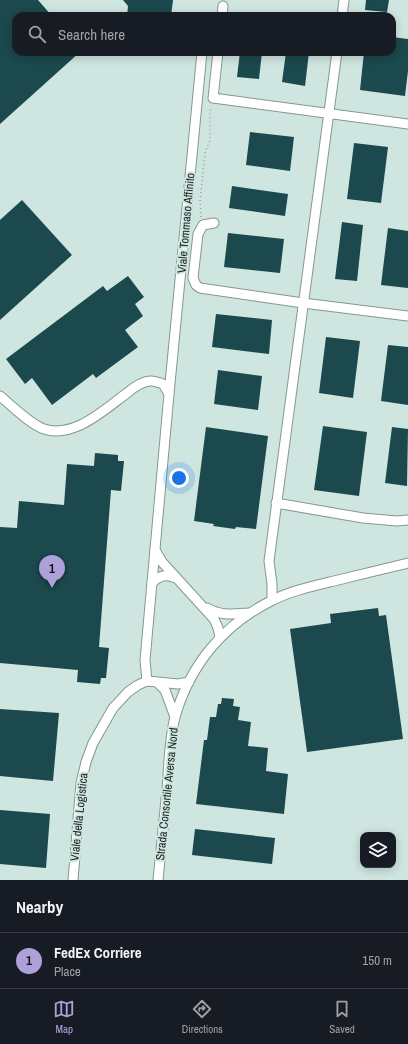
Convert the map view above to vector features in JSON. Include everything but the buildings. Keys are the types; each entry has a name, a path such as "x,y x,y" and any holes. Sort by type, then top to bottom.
{"street":[{"path":"342,12 344,0"},
{"name":"Viale Tommaso Affinito","path":"147,680 145,660 202,56"},
{"path":"218,56 213,98 408,124"},
{"path":"272,600 272,584 269,561 336,56"},
{"path":"214,223 203,224 198,234 193,278 196,285 200,288 408,316"},
{"path":"0,396 34,424 44,429 58,431 69,429 81,424 139,384 151,381 164,384 169,394"},
{"path":"276,503 363,518 397,521 408,520"},
{"path":"155,548 158,557 214,619 220,637"},
{"name":"Strada Consortile Aversa Nord","path":"158,880 168,772 175,717 189,682 199,664 220,637 229,628 250,613 272,600 320,584 408,563"},
{"path":"152,582 158,577 167,575 176,578"},
{"path":"272,584 280,590 291,593"},
{"path":"202,606 215,613 250,613"},
{"path":"147,680 178,684 189,682"},
{"name":"Viale della Logistica","path":"73,880 81,782 86,762 93,744 113,708 128,692 147,680"},
{"path":"157,682 165,690 175,717"}],"path":[{"path":"203,224 200,201 205,153 210,140 210,114 213,98"}],"place":[{"name":"FedEx Corriere","path":"52,588"}]}
